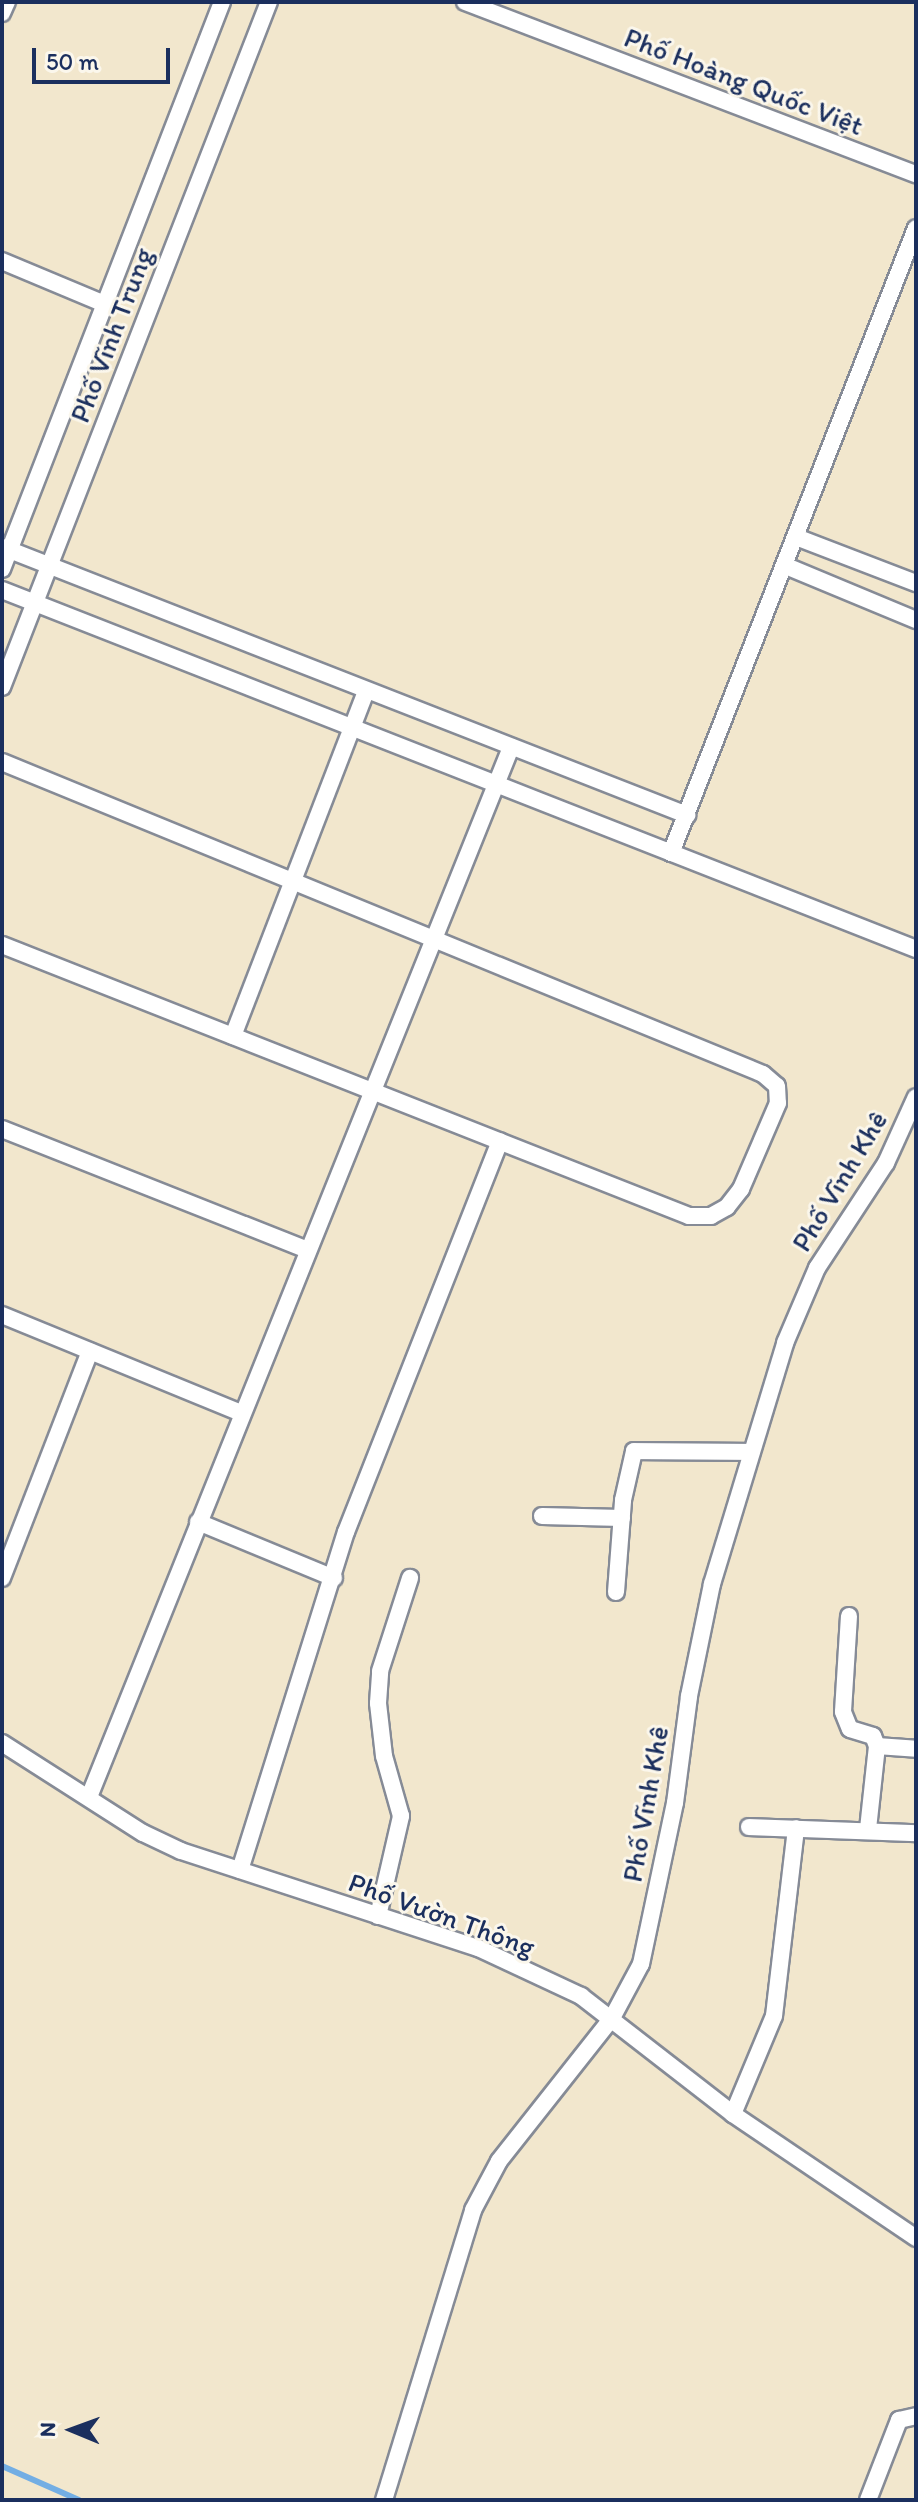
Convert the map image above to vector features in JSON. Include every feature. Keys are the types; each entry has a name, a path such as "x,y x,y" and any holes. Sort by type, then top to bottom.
{"street":[{"path":"2,13 7,2"},
{"name":"Phố Vĩnh Trung","path":"2,569 6,548 222,2"},
{"name":"Phố Vĩnh Trung","path":"2,687 269,2"},
{"name":"Phố Hoàng Quốc Việt","path":"465,2 916,174"},
{"path":"671,853 916,228"},
{"path":"2,261 105,304"},
{"path":"796,537 916,583"},
{"path":"6,548 48,569 687,815"},
{"path":"786,566 916,620"},
{"path":"2,590 916,949"},
{"path":"233,1036 366,691"},
{"path":"89,1797 511,747"},
{"path":"2,762 763,1074 777,1086 778,1103 741,1189 727,1207 711,1216 689,1216 2,945"},
{"name":"Phố Vĩnh Khê","path":"384,2500 473,2210 499,2161 612,2018 644,1952 712,1584 785,1343 817,1268 886,1163 916,1097"},
{"path":"2,1129 307,1250"},
{"path":"240,1870 346,1532 500,1141"},
{"path":"2,1315 241,1413"},
{"path":"2,1578 90,1351"},
{"path":"616,1592 622,1518 634,1451 751,1452"},
{"path":"542,1516 622,1518"},
{"path":"198,1522 334,1578"},
{"path":"378,1916 401,1816 382,1742 380,1671 410,1578"},
{"path":"849,1616 843,1712 850,1729 873,1736 877,1746 868,1829"},
{"name":"Phố Vườn Thông","path":"2,1743 143,1833 240,1870 478,1948 581,1996 733,2114 916,2238"},
{"path":"877,1746 916,1749"},
{"path":"749,1827 916,1833"},
{"path":"733,2114 774,2016 796,1828"},
{"path":"868,2500 899,2420 916,2416"}],"waterway":[{"path":"2,2466 79,2500"}]}
